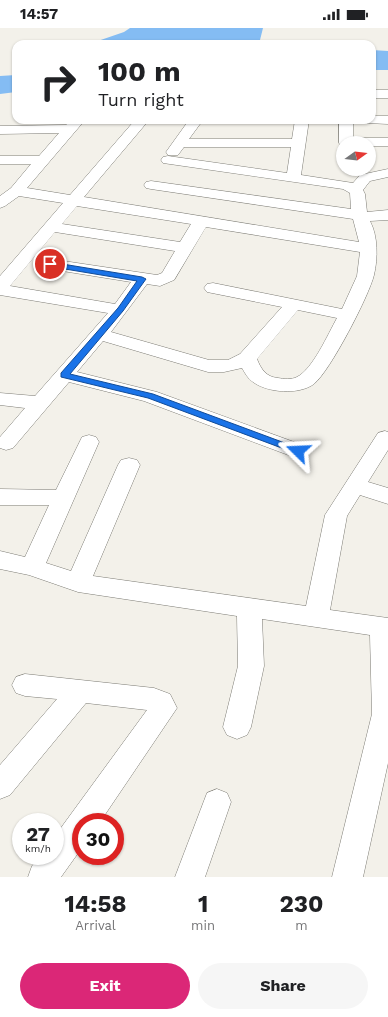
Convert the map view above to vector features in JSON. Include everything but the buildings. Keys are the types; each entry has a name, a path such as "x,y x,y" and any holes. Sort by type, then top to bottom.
{"street":[{"path":"376,94 388,94"},
{"path":"376,120 388,120"},
{"path":"0,289 139,124"},
{"path":"193,124 147,191 360,216 388,215"},
{"path":"292,178 301,124"},
{"path":"346,124 346,136"},
{"path":"0,130 73,125"},
{"path":"0,203 16,191 73,125"},
{"path":"376,142 388,142"},
{"path":"180,143 298,143"},
{"path":"0,160 44,160"},
{"path":"168,160 292,178 348,181 388,173"},
{"path":"247,358 253,374 261,380 277,384 289,385 301,383 314,374 347,315 365,277 367,248 366,236 348,181"},
{"path":"16,191 367,248"},
{"path":"50,264 152,281 164,279 201,221"},
{"path":"52,227 185,248"},
{"path":"6,443 120,310 142,279"},
{"path":"213,288 347,315"},
{"path":"0,289 120,310"},
{"path":"100,334 208,366 232,366 247,358 293,305"},
{"path":"64,375 150,396 298,451"},
{"path":"0,399 40,403"},
{"path":"316,618 336,515 386,438"},
{"path":"32,567 89,442"},
{"path":"78,583 129,465"},
{"path":"355,485 388,496"},
{"path":"0,497 64,498"},
{"path":"0,560 32,567 78,583 385,628 387,714 347,877"},
{"path":"237,727 252,666 249,608"},
{"path":"25,684 154,698 161,702 164,708 89,813"},
{"path":"0,786 80,691"},
{"path":"190,877 217,802"},
{"path":"43,877 72,837"}],"water":[{"path":"130,28 263,28 260,40 101,40 124,32"},
{"path":"376,50 388,51 388,70 376,70"},
{"path":"12,75 12,92 0,94 0,76"}],"route":[{"path":"50,264 142,279 120,310 64,375 150,396 298,451"}]}
